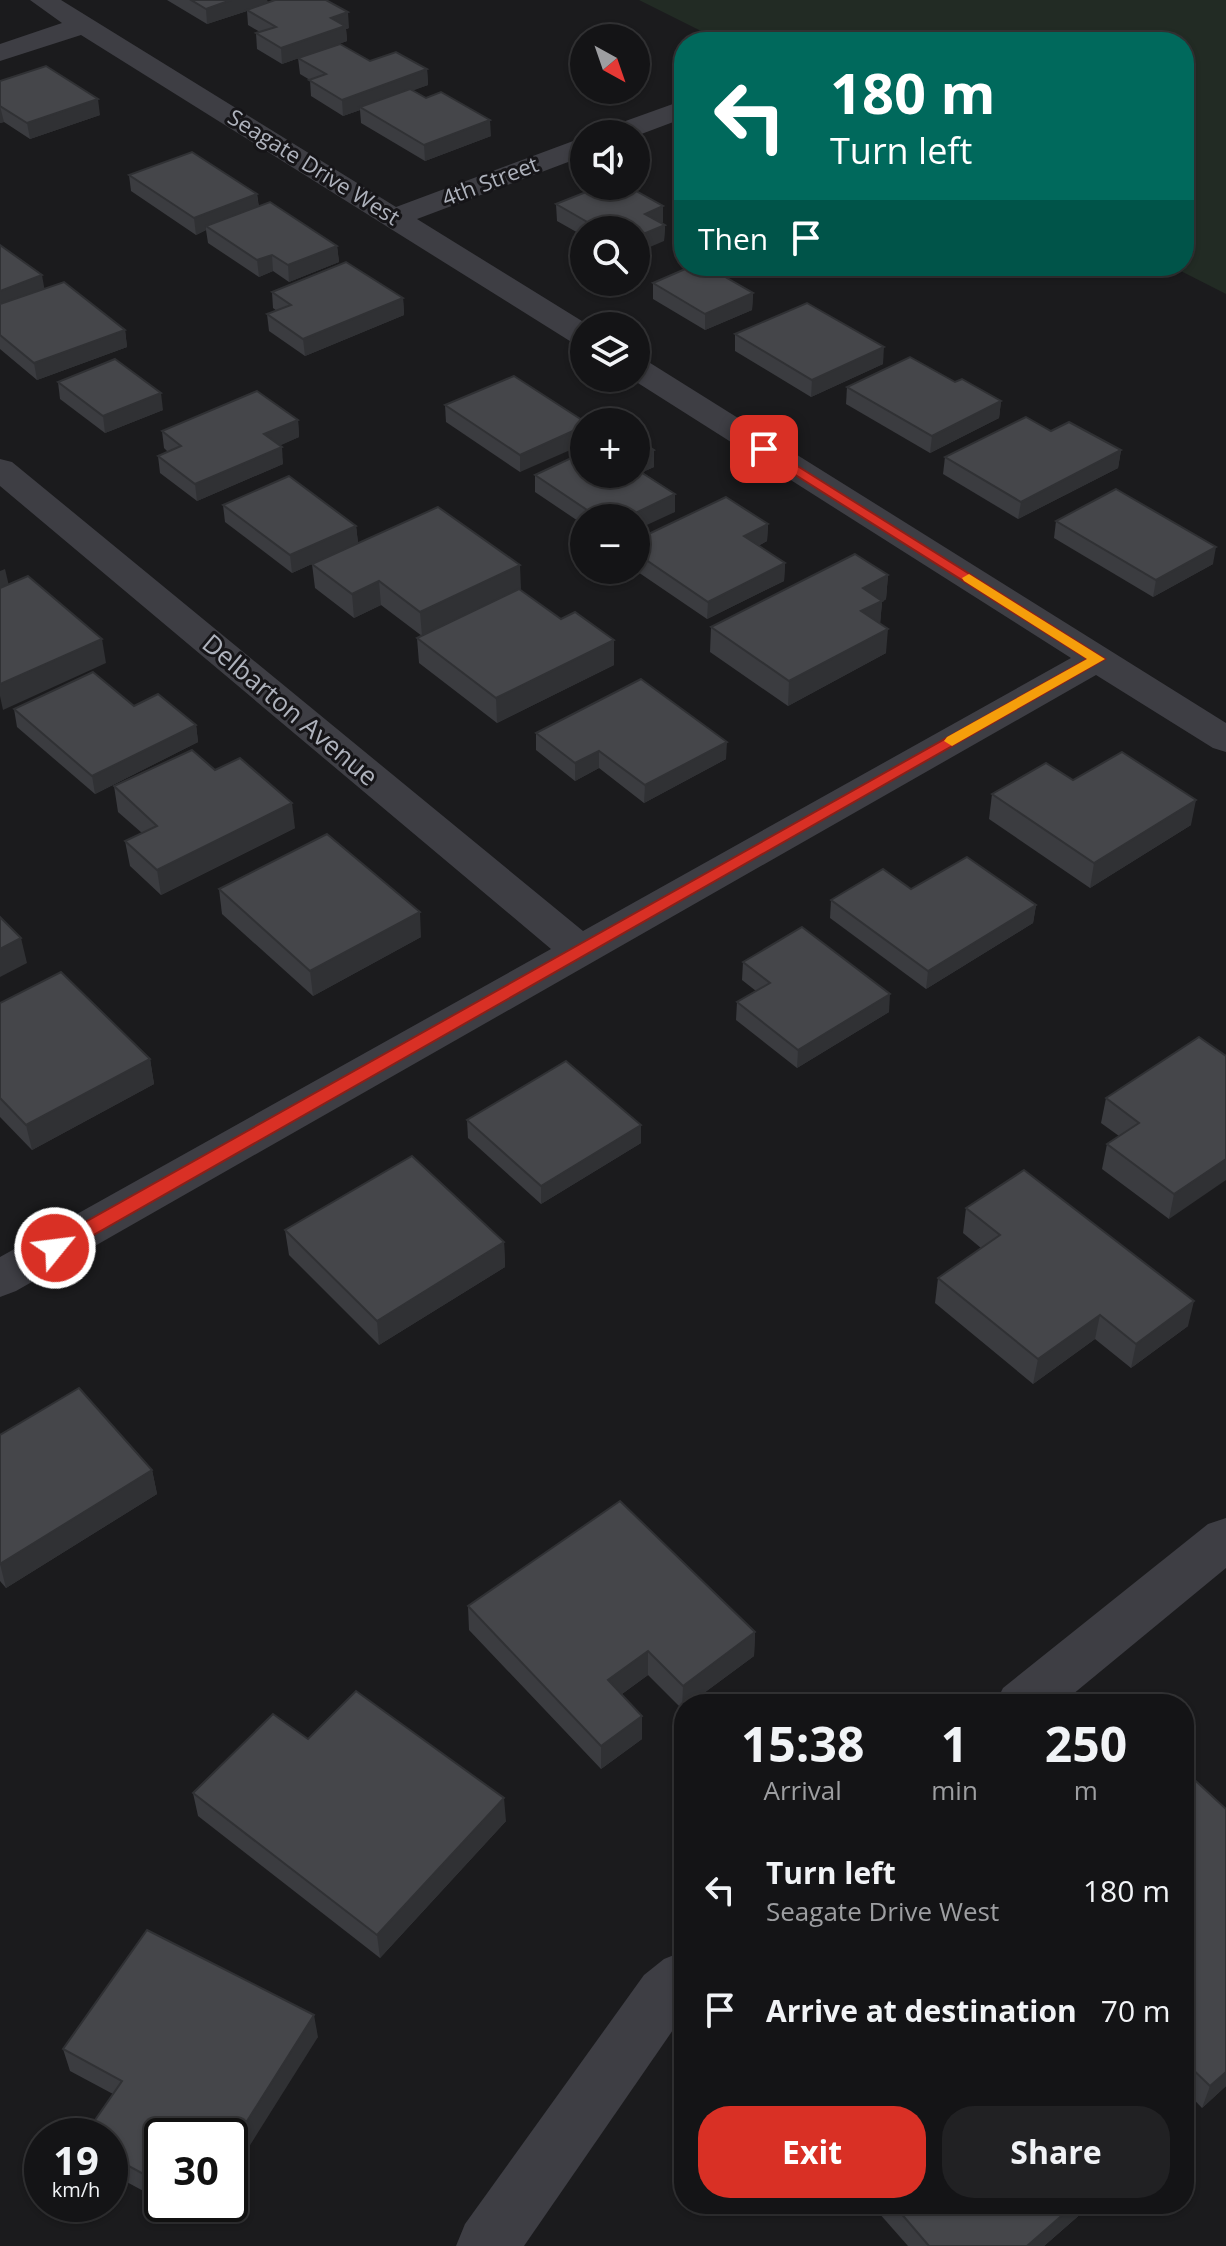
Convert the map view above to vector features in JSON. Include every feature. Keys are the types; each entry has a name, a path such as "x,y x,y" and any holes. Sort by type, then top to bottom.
{"street":[{"name":"Seagate Drive West","path":"43,0 570,327"},
{"path":"0,53 84,25"},
{"path":"650,121 674,112"},
{"name":"4th Street","path":"396,217 570,151"},
{"path":"650,377 1226,740"},
{"name":"Delbarton Avenue","path":"0,469 580,951"},
{"path":"0,1279 1097,659"},
{"path":"1034,1694 1226,1539"},
{"path":"487,2246 664,1994 674,1986"}],"shaded area":[{"path":"639,0 1226,0 1226,294 1191,276 1194,276 1194,32 703,32"}],"building":[{"path":"191,0 231,0 206,9"},
{"path":"275,0 326,0 348,12 331,18 345,26 281,48 256,33 276,27 247,10"},
{"path":"340,44 370,61 396,52 427,69 342,100 309,80 326,74 298,58"},
{"path":"46,66 98,99 27,123 0,106 0,81"},
{"path":"410,89 426,98 441,92 490,120 424,145 360,107"},
{"path":"192,152 257,194 194,218 129,175"},
{"path":"570,198 650,199 663,206 645,214 649,216 577,216 556,204"},
{"path":"270,202 337,246 288,265 272,255 257,260 206,226"},
{"path":"650,217 665,225 650,231"},
{"path":"0,245 42,275 0,291"},
{"path":"346,262 403,298 303,339 267,314 291,305 272,292"},
{"path":"674,274 723,276 753,293 705,314 653,283"},
{"path":"64,282 125,330 34,363 0,335 0,304"},
{"path":"807,303 884,347 812,380 735,334"},
{"path":"910,357 955,382 962,379 1001,401 932,436 847,387"},
{"path":"115,359 161,393 103,416 58,382"},
{"path":"514,376 570,412 570,432 520,455 445,405"},
{"path":"257,391 298,420 264,434 282,447 195,484 158,456 181,446 162,431"},
{"path":"1026,417 1051,431 1069,422 1121,450 1021,502 945,457"},
{"path":"570,459 570,488 650,488 650,478 675,494 650,506 578,504 535,475"},
{"path":"289,476 356,526 290,555 223,505"},
{"path":"1116,489 1216,547 1156,580 1056,521"},
{"path":"726,497 768,524 744,536 785,563 708,602 650,563 650,533"},
{"path":"438,507 520,565 420,612 379,581 352,594 312,564"},
{"path":"855,554 888,575 863,588 882,601 861,611 888,629 789,681 711,627"},
{"path":"28,576 102,639 0,684 0,588"},
{"path":"519,589 561,619 575,612 614,640 496,698 417,638"},
{"path":"93,672 134,706 158,694 196,725 92,776 14,709"},
{"path":"641,679 727,742 645,785 599,751 575,763 536,733"},
{"path":"192,750 215,770 240,758 292,803 157,870 125,841 157,826 114,786"},
{"path":"1122,752 1196,800 1094,863 992,794 1046,763 1073,780"},
{"path":"327,834 420,912 310,971 219,889"},
{"path":"967,857 1036,905 928,971 831,900 883,869 911,889"},
{"path":"0,917 21,938 0,949"},
{"path":"802,927 890,994 798,1050 737,1002 770,983 743,962"},
{"path":"61,972 150,1059 26,1125 0,1098 0,1003"},
{"path":"1199,1037 1226,1056 1226,1159 1174,1194 1107,1144 1139,1123 1106,1098"},
{"path":"566,1061 641,1125 541,1186 467,1120"},
{"path":"412,1156 504,1242 377,1321 285,1230"},
{"path":"1024,1170 1194,1301 1136,1344 1100,1315 1038,1359 938,1278 1000,1235 966,1208"},
{"path":"79,1388 152,1470 0,1564 0,1435"},
{"path":"620,1501 755,1632 683,1686 648,1651 608,1680 642,1716 601,1746 468,1606"},
{"path":"356,1691 504,1798 377,1935 193,1793 273,1714 308,1739"},
{"path":"1194,1779 1226,1809 1226,2072 1210,2086 1194,2071"},
{"path":"147,1930 314,2015 248,2120 144,2118 144,2174 128,2166 128,2118 96,2118 122,2081 63,2049"},
{"path":"902,2214 1064,2214 1027,2246 929,2246"}],"slow traffic":[{"path":"952,741 1097,659 969,578"}],"route":[{"path":"55,1248 1097,659 764,449"}]}
